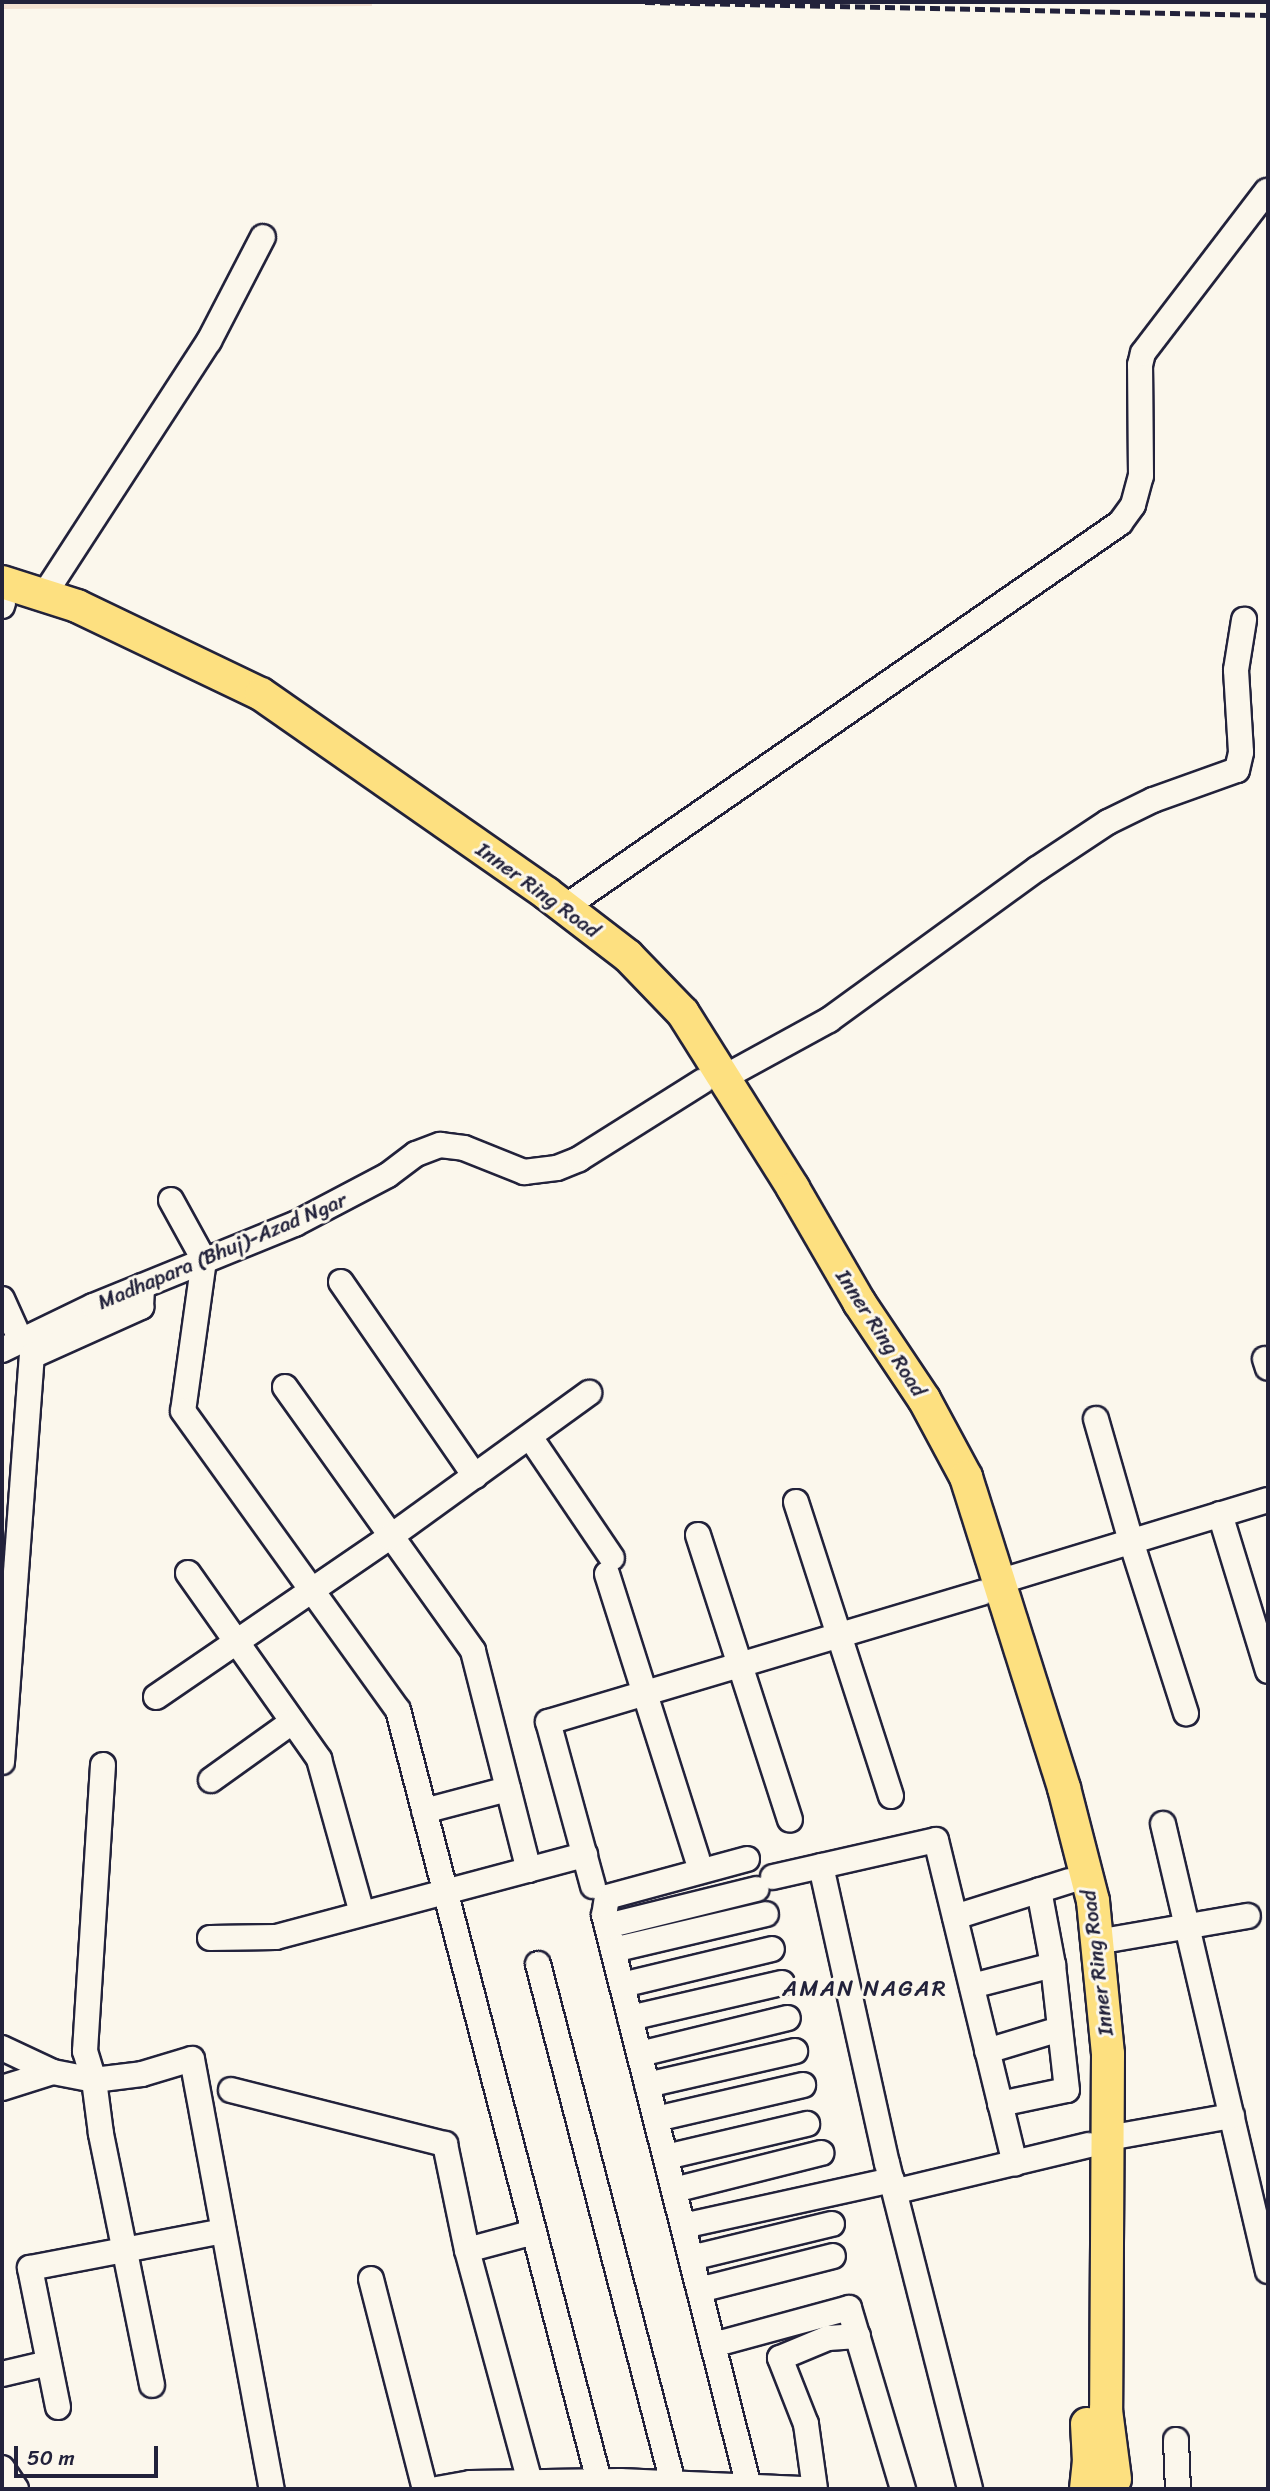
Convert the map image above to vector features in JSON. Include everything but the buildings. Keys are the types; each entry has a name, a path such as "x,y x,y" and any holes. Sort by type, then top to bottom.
{"main road":[{"name":"Inner Ring Road","path":"2,599 44,596 77,606 261,694 565,907 628,956 682,1013 713,1079"},
{"name":"Inner Ring Road","path":"2,599 70,623 251,710 536,908 616,970 668,1025 713,1079 793,1188 859,1303 930,1410 966,1478 990,1588 1046,1793 1054,1886 1074,1904 1098,2142 1106,2410 1100,2487"},
{"name":"Inner Ring Road","path":"990,1588 1064,1788 1093,1901 1108,2054 1098,2142"}],"street":[{"path":"565,907 1120,523 1133,505 1141,476 1140,365 1143,353 1267,191"},
{"path":"44,596 209,341 263,237"},
{"name":"Madhapara (Bhuj)-Azad Ngar","path":"11,1346 142,1286 295,1224 388,1175 416,1154 440,1145 464,1148 524,1172 557,1168 579,1158 713,1079 829,1020 1037,869 1108,822 1153,800 1237,770 1241,751 1236,670 1244,620"},
{"path":"171,1200 204,1260 183,1411 398,1710 599,2481"},
{"path":"341,1282 475,1476"},
{"path":"2,1762 6,1663 33,1356 141,1307 142,1286"},
{"path":"2,1299 11,1346"},
{"path":"285,1387 474,1651 529,1870"},
{"path":"156,1697 390,1537 589,1393"},
{"path":"1096,1419 1131,1541 1186,1713"},
{"path":"530,1437 610,1566 697,1858"},
{"path":"593,1886 548,1722 838,1636 1131,1541 1268,1500"},
{"path":"796,1502 891,1796"},
{"path":"1220,1514 1268,1671"},
{"path":"698,1535 790,1820"},
{"path":"188,1573 319,1759 362,1913"},
{"path":"211,1780 292,1722"},
{"path":"103,1765 85,2051 94,2080 152,2385"},
{"path":"424,1811 508,1789"},
{"path":"1163,1824 1268,2271"},
{"path":"607,1926 821,1866 936,1840 1015,2163"},
{"path":"209,1938 276,1937 585,1855"},
{"path":"747,1859 607,1897 604,1914 749,2487"},
{"path":"821,1866 894,2186 970,2489"},
{"path":"955,1917 1054,1886 1053,1965 1067,2090 1000,2104"},
{"path":"613,1950 766,1914"},
{"path":"1097,1942 1248,1916"},
{"path":"622,1985 772,1949"},
{"path":"538,1964 673,2483"},
{"path":"972,1986 1053,1965"},
{"path":"630,2018 782,1983"},
{"path":"640,2054 788,2018"},
{"path":"987,2051 1060,2029"},
{"path":"2,2048 53,2072 94,2080 142,2074 192,2059 272,2489"},
{"path":"648,2085 795,2051"},
{"path":"2,2088 53,2072"},
{"path":"656,2119 803,2085"},
{"path":"231,2090 445,2144 467,2250 530,2482"},
{"path":"683,2226 1015,2163 1098,2142 1232,2116"},
{"path":"666,2157 807,2124"},
{"path":"674,2190 821,2152"},
{"path":"691,2258 832,2224"},
{"path":"58,2407 30,2268 224,2231"},
{"path":"467,2250 534,2232"},
{"path":"699,2290 833,2256"},
{"path":"371,2279 425,2489"},
{"path":"713,2344 849,2308 903,2489"},
{"path":"815,2489 806,2424 780,2358 828,2337 858,2336"},
{"path":"2,2374 49,2363"},
{"path":"1176,2440 1178,2489"},
{"path":"2,2468 16,2489"},
{"path":"437,2489 470,2483 599,2481 802,2489"}],"shaded area":[{"path":"2,2 372,2 372,6 2,9"}],"railway":[{"path":"645,2 1268,15"}],"district":[{"name":"AMAN NAGAR","path":"865,1989"}]}
